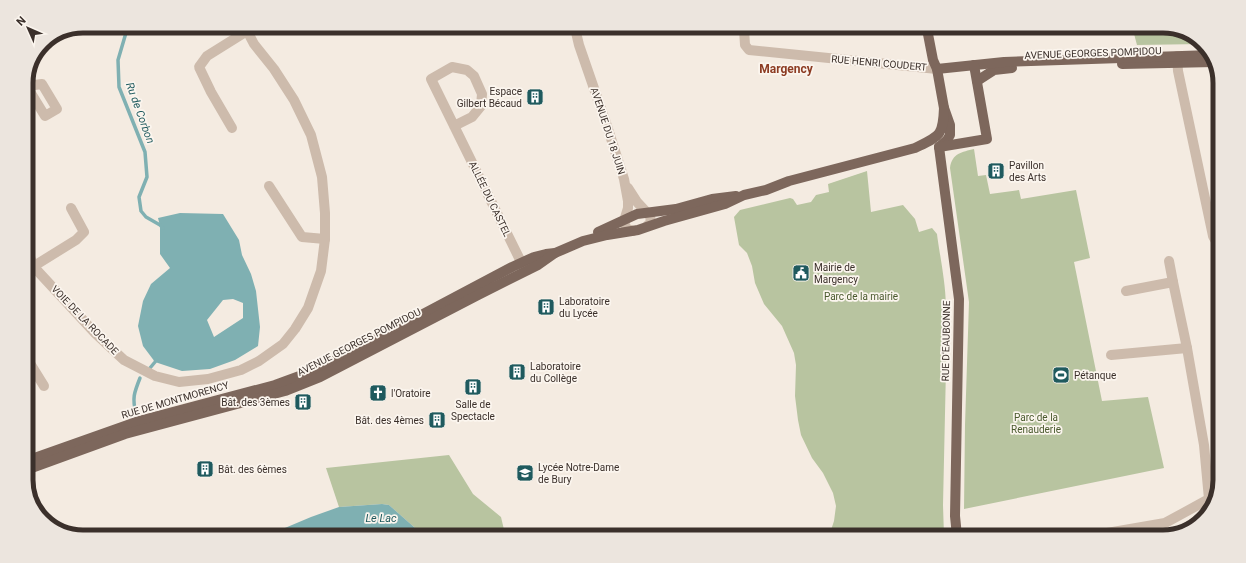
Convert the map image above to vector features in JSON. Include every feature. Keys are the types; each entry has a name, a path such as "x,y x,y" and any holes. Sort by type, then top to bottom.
{"main road":[{"path":"929,33 933,60 937,69"},
{"name":"AVENUE GEORGES POMPIDOU","path":"977,81 994,70 1005,68 1177,59 1205,56"},
{"name":"AVENUE GEORGES POMPIDOU","path":"939,147 947,140 950,129 949,120 944,108 937,69 1004,62 1177,59 1208,62"},
{"name":"AVENUE GEORGES POMPIDOU","path":"915,148 939,147 987,139 974,65"},
{"name":"AVENUE GEORGES POMPIDOU","path":"331,363 523,267 538,266 556,253 637,214 676,209 723,197 744,195 766,190 789,180 915,148 930,141 940,133 944,108"},
{"name":"RUE D'EAUBONNE","path":"939,147 959,299 955,516 956,530"},
{"name":"AVENUE GEORGES POMPIDOU","path":"583,241 633,231 725,204 744,195"},
{"name":"AVENUE GEORGES POMPIDOU","path":"33,467 125,434 300,386 320,377 523,267"},
{"name":"RUE DE MONTMORENCY","path":"33,459 139,421 275,385 331,363"}],"street":[{"path":"232,128 211,92 199,67 207,56 240,33"},
{"name":"VOIE DE LA ROCADE","path":"33,272 124,360 155,376 179,382 201,380 223,375 247,367 259,361 276,349 289,337 308,308 321,271 325,239 326,213 322,177 311,135 294,100 274,69 254,44 248,33"},
{"name":"AVENUE DU 18 JUIN","path":"576,33 624,179 628,201 628,208 624,221"},
{"name":"RUE HENRI COUDERT","path":"744,33 745,45 749,50 754,51 937,69"},
{"path":"1177,59 1178,71 1213,236"},
{"name":"ALLÉE DU CASTEL","path":"454,126 472,117 481,106 482,94 474,76 466,70 452,67 430,79 523,267"},
{"path":"624,179 636,202 650,216 651,220 647,226"},
{"path":"269,186 302,237 325,239"},
{"path":"33,267 76,240 84,232 72,208"},
{"path":"624,221 626,227 633,231"},
{"path":"1128,530 1165,524 1209,499 1204,445 1187,348 1169,261"},
{"path":"1126,291 1173,282"},
{"path":"1111,355 1187,348"},
{"path":"33,368 44,386"}],"green space":[{"path":"1134,33 1173,34 1195,44 1137,45"},
{"name":"Parc de la Renauderie","path":"974,149 978,176 986,175 990,194 1019,190 1021,199 1076,190 1090,258 1074,262 1102,401 1148,397 1164,468 964,509 969,302 950,168 955,156 962,152"},
{"name":"Parc de la mairie","path":"867,171 871,212 903,205 915,219 919,232 932,228 937,234 944,277 946,310 944,317 947,322 944,530 831,530 836,506 833,493 823,473 812,458 801,435 795,396 796,365 794,353 782,326 764,304 755,283 752,266 747,253 739,245 734,217 740,210 790,198 793,199 797,205 811,202 816,195 829,192 828,184"},
{"path":"449,455 473,494 501,517 504,530 417,530 389,505 382,504 339,507 326,468"}],"water":[{"path":"180,213 223,214 239,240 242,255 251,274 256,291 260,327 258,346 235,360 210,369 182,371 155,362 143,346 138,326 143,301 151,284 170,268 160,254 160,226 158,218","holes":["233,299 243,303 243,318 214,337 207,320 223,300"]},
{"name":"Le Lac","path":"382,504 389,505 417,530 280,530 339,507"}],"waterway":[{"name":"Ru de Corbon","path":"126,33 118,60 119,87 145,152 147,177 139,197 141,211 146,217 163,228"},
{"name":"Ru de Corbon","path":"150,368 157,358"},
{"name":"Ru de Corbon","path":"136,414 134,396 140,378"}],"place":[{"name":"Espace Gilbert Bécaud","path":"535,97"},
{"name":"Pavillon des Arts","path":"996,171"},
{"name":"Mairie de Margency","path":"801,273"},
{"name":"Laboratoire du Lycée","path":"546,307"},
{"name":"Laboratoire du Collège","path":"517,372"},
{"name":"Pétanque","path":"1061,375"},
{"name":"Salle de Spectacle","path":"473,387"},
{"name":"l'Oratoire","path":"378,393"},
{"name":"Bât. des 3èmes","path":"303,402"},
{"name":"Bât. des 4èmes","path":"437,420"},
{"name":"Bât. des 6èmes","path":"205,469"},
{"name":"Lycée Notre-Dame de Bury","path":"525,473"}],"district":[{"name":"Margency","path":"786,69"}]}
